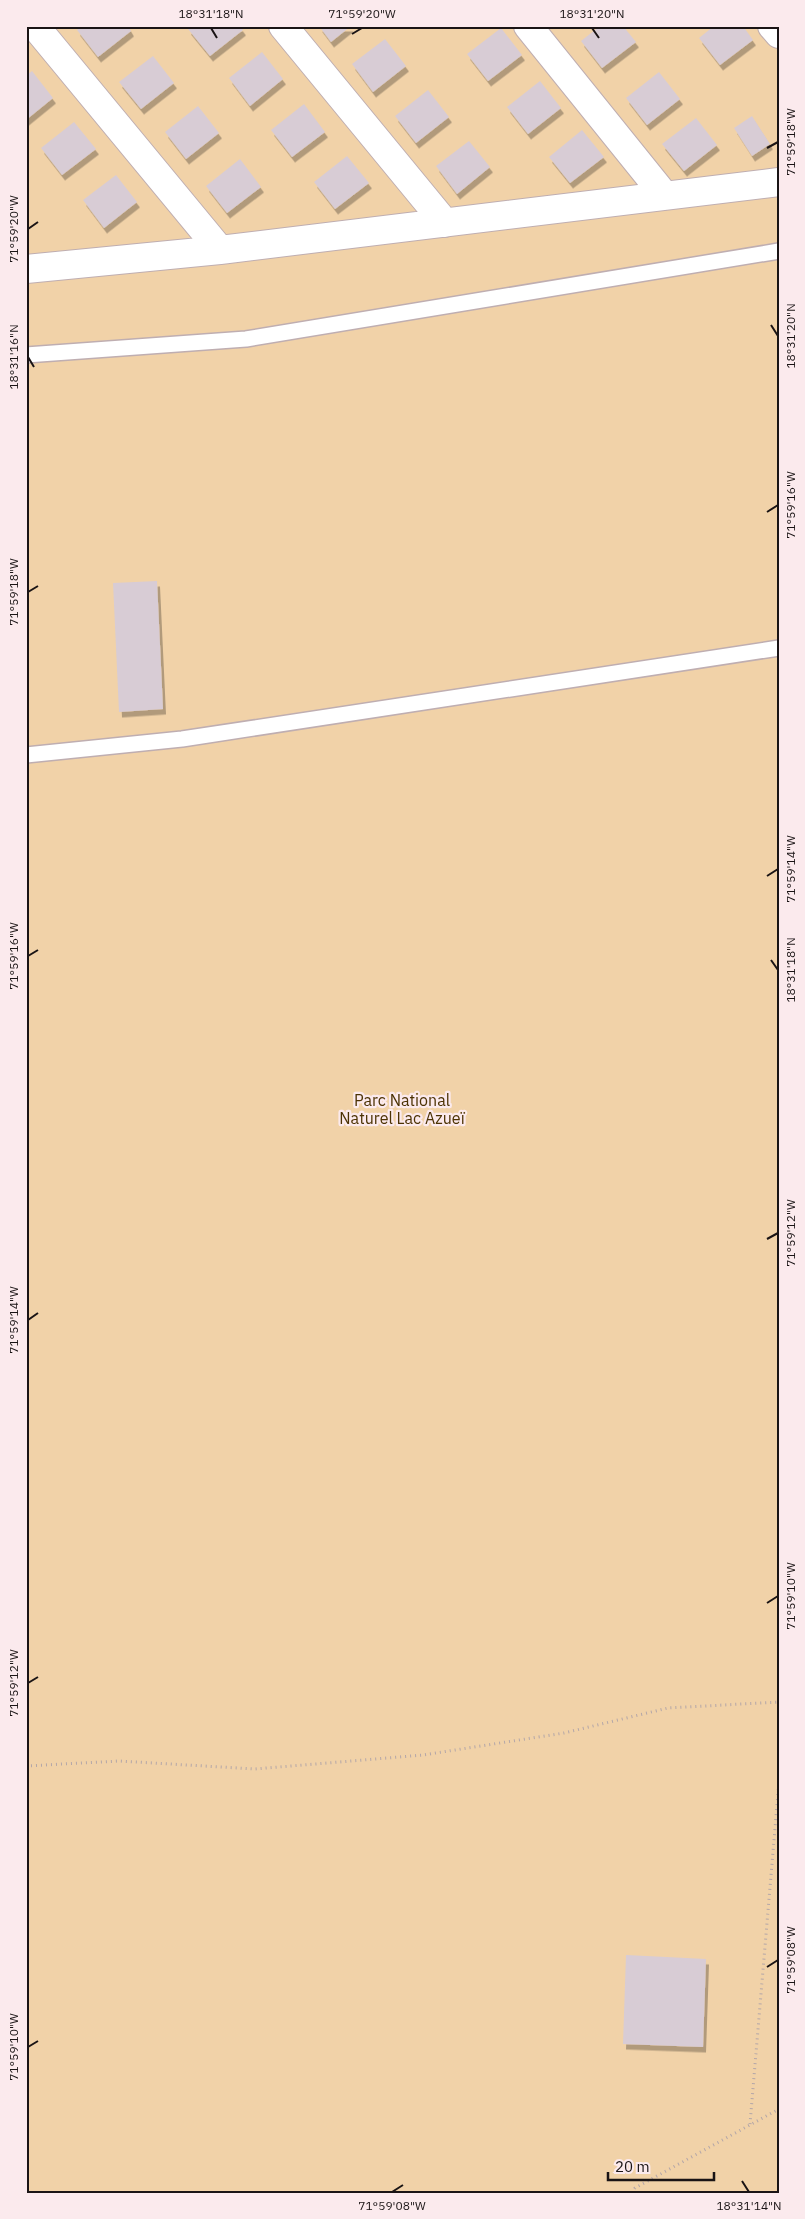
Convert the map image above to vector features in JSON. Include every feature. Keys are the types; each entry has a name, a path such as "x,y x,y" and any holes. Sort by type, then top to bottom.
{"street":[{"path":"35,26 220,250"},
{"path":"283,26 445,223"},
{"path":"528,26 666,196"},
{"path":"772,26 779,34"},
{"path":"26,268 220,250 779,182"}],"lane":[{"path":"26,355 246,339 779,251"},
{"path":"26,754 182,739 779,648"}],"path":[{"path":"26,1766 119,1761 255,1769 423,1755 564,1733 668,1708 779,1702"},
{"path":"750,2124 779,1782"},
{"path":"632,2193 635,2188 779,2108"}],"green space":[{"name":"Parc National Naturel Lac Azueï","path":"26,26 779,26 779,2193 26,2193"}],"building":[{"path":"81,26 128,26 131,31 98,57 77,30"},
{"path":"191,26 240,26 243,30 210,56 188,29"},
{"path":"319,26 351,26 331,42"},
{"path":"600,26 623,26 636,42 602,68 581,41"},
{"path":"714,26 743,26 753,40 720,65 699,38"},
{"path":"501,28 522,55 488,81 467,54"},
{"path":"385,39 406,66 373,92 352,64"},
{"path":"262,52 283,79 250,106 229,78"},
{"path":"153,56 174,83 141,109 119,82"},
{"path":"32,71 53,98 26,120 26,76"},
{"path":"659,72 680,99 647,125 626,98"},
{"path":"540,81 561,108 528,134 507,107"},
{"path":"428,90 449,117 416,143 395,116"},
{"path":"304,104 325,132 292,157 271,130"},
{"path":"198,106 219,133 186,159 165,132"},
{"path":"752,116 770,144 752,156 734,128"},
{"path":"696,118 717,145 684,171 662,144"},
{"path":"74,122 96,149 62,175 41,148"},
{"path":"582,130 604,157 570,183 549,157"},
{"path":"469,141 490,167 457,194 436,166"},
{"path":"347,156 369,183 335,209 314,182"},
{"path":"240,159 261,187 227,213 206,186"},
{"path":"116,175 137,202 104,228 83,200"},
{"path":"157,581 163,709 119,712 113,583"},
{"path":"626,1955 706,1959 703,2047 623,2044"}]}
